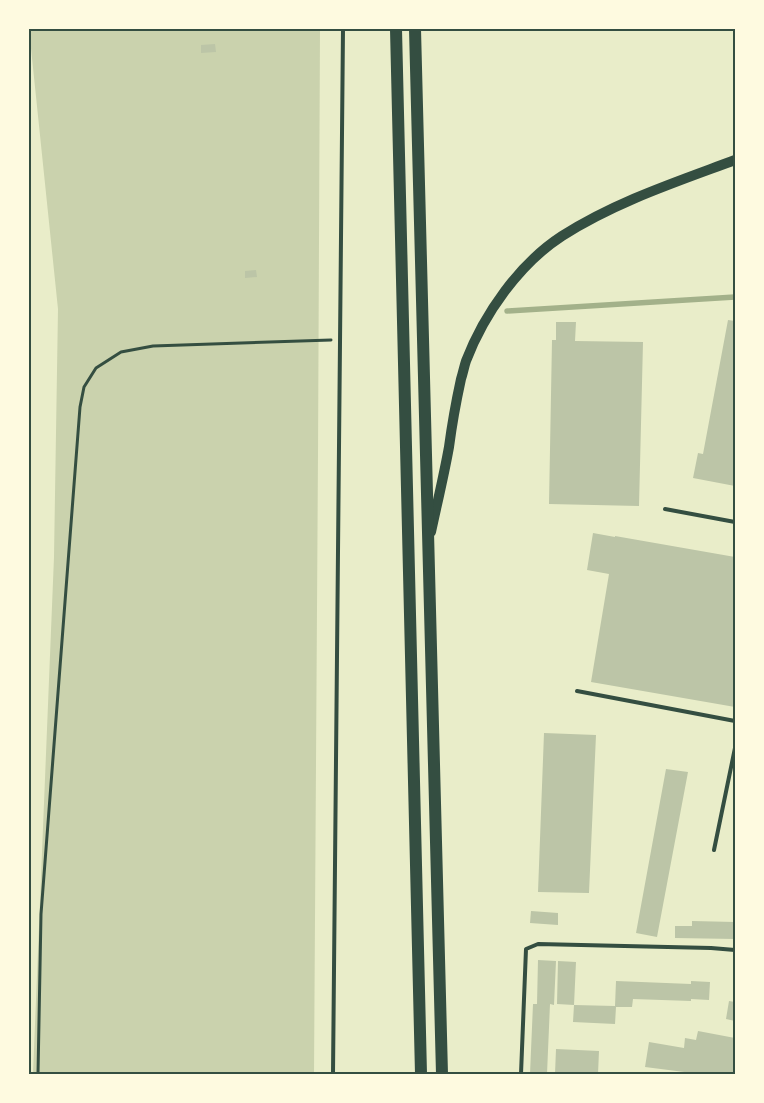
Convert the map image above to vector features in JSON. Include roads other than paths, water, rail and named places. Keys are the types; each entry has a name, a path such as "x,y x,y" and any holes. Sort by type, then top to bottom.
{"main road":[{"path":"396,29 421,1074"},
{"path":"415,29 442,1074"},
{"path":"428,551 465,362 494,306 512,283 533,259 560,237 592,219 623,203 735,160"}],"lane":[{"path":"332,1074 343,29"},
{"path":"665,509 735,522"},
{"path":"577,691 735,721"},
{"path":"714,850 735,748"},
{"path":"521,1074 526,950 538,944 735,950"}],"waterway":[{"path":"507,311 735,297"}]}
